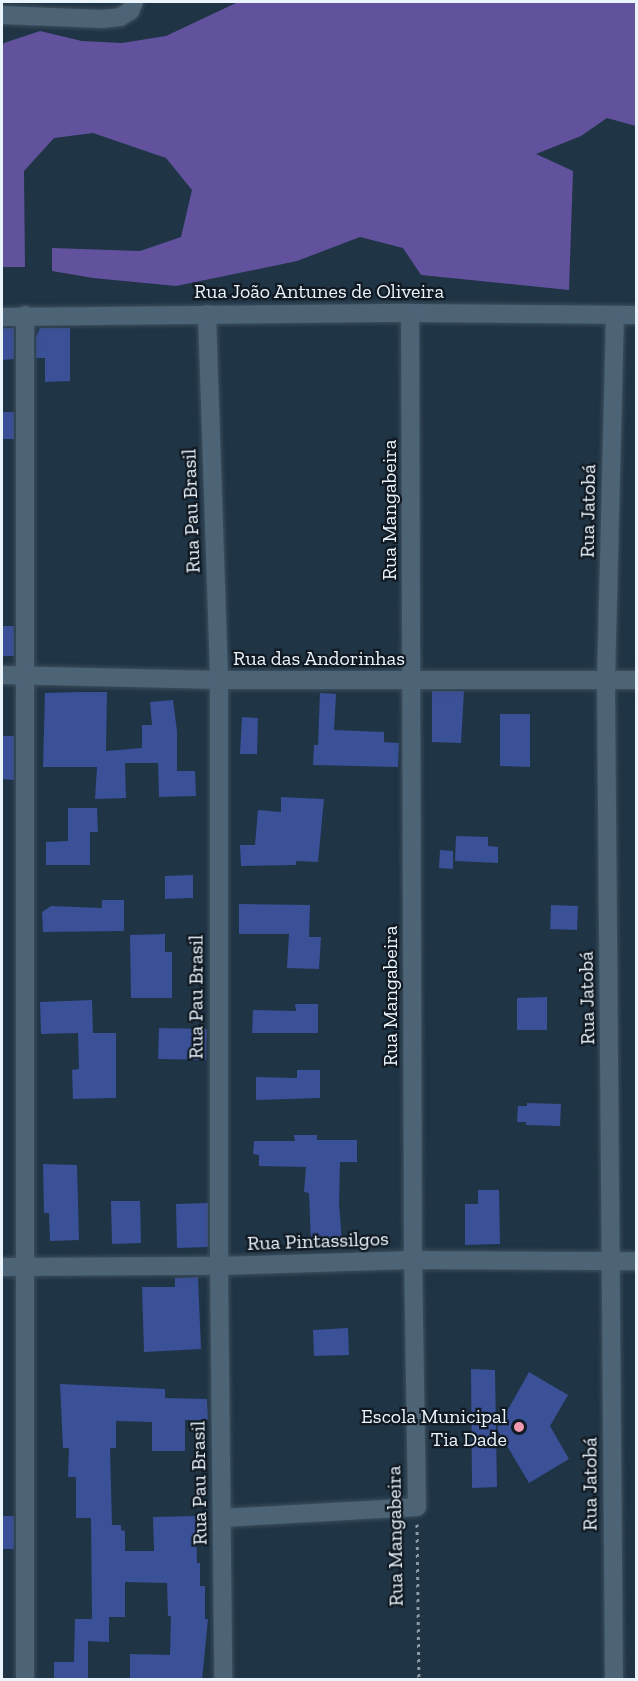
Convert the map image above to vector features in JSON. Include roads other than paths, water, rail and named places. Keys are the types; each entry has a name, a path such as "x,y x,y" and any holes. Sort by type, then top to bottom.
{"street":[{"path":"2,15 102,19 120,17 130,11 134,2"},
{"name":"Rua João Antunes de Oliveira","path":"2,317 410,313 636,315"},
{"name":"Rua Mangabeira","path":"222,1518 417,1507 413,1260 410,313"},
{"name":"Rua Pau Brasil","path":"207,314 219,680 219,1266 224,1680"},
{"path":"25,315 27,1267 25,1680"},
{"name":"Rua Jatobá","path":"614,1680 606,682 615,315"},
{"name":"Rua das Andorinhas","path":"2,675 219,680 606,682 636,680"},
{"name":"Rua Pintassilgos","path":"2,1267 219,1266 413,1260 636,1261"}],"place":[{"name":"Escola Municipal Tia Dade","path":"519,1427"}]}
